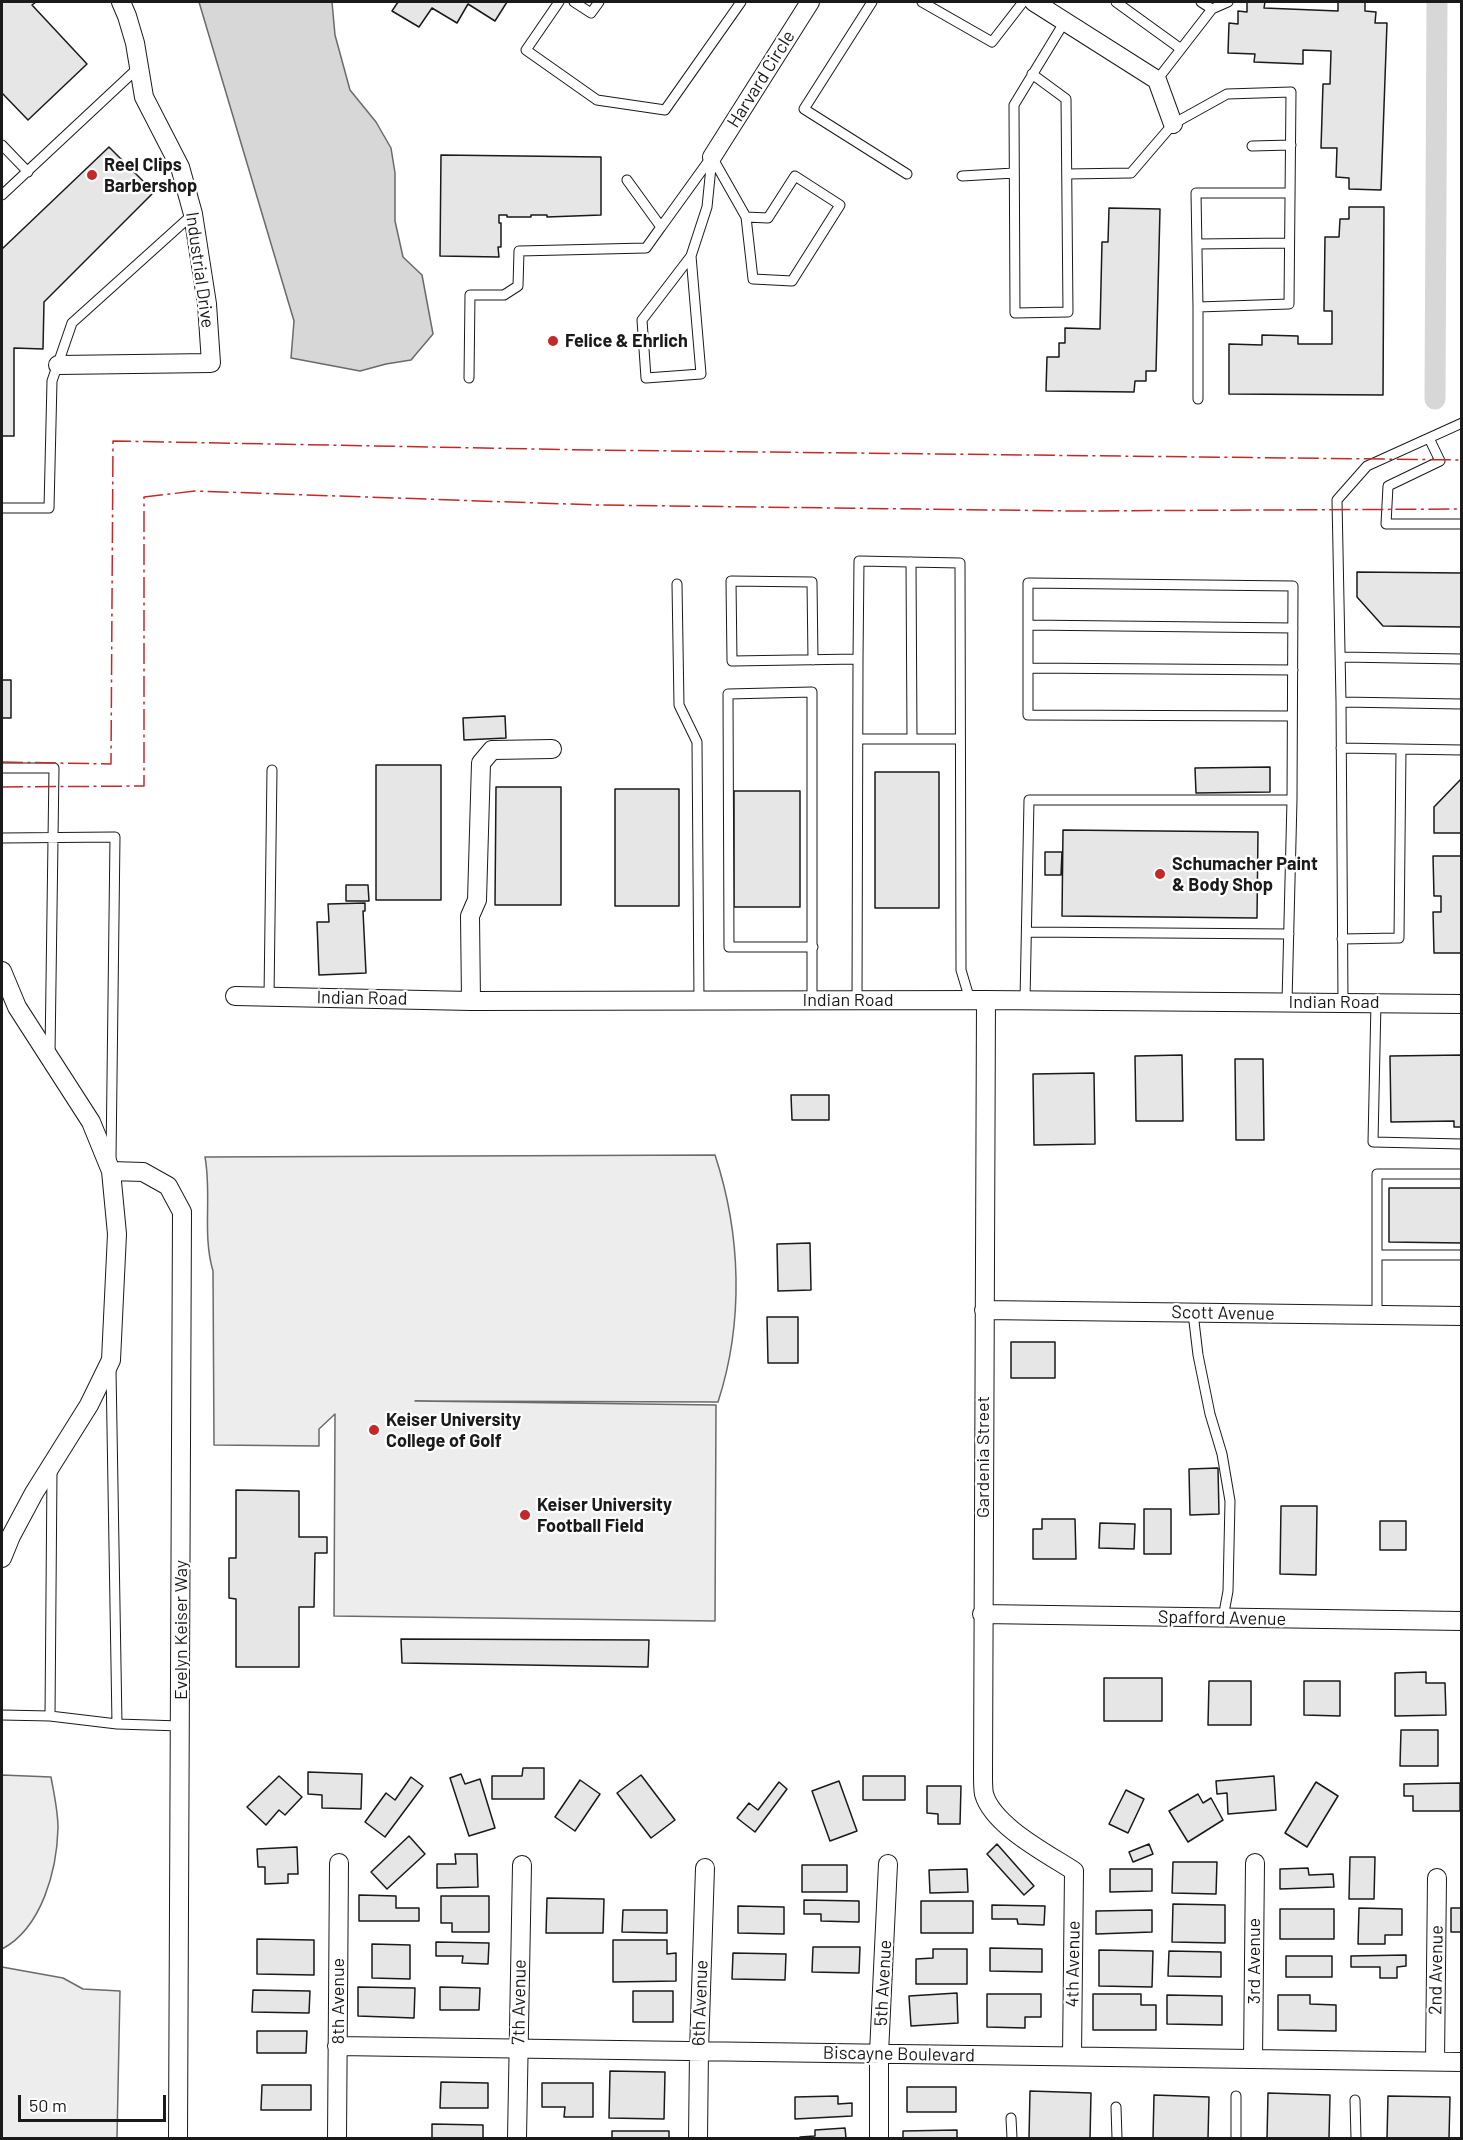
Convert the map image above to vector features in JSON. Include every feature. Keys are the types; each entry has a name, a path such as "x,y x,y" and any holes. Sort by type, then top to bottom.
{"street":[{"name":"Industrial Drive","path":"58,365 211,363 207,304 193,214 180,167 144,97 128,16 120,2"},
{"name":"Harvard Circle","path":"712,157 810,2"},
{"path":"1035,2 1157,80 1173,124"},
{"path":"471,1001 470,916 477,900 481,763 492,750 552,749"},
{"path":"2,971 17,1007 91,1122 111,1171 117,1234 111,1360 89,1405 34,1493 2,1558"},
{"name":"Indian Road","path":"235,996 471,1001 1026,1000 1461,1004"},
{"name":"Gardenia Street","path":"978,1000 984,1310 982,1614 985,1795 994,1812 1010,1828 1074,1871"},
{"name":"Evelyn Keiser Way","path":"111,1171 143,1172 168,1186 182,1212 178,2139"},
{"name":"Scott Avenue","path":"984,1310 1461,1316"},
{"name":"Spafford Avenue","path":"982,1614 1461,1621"},
{"name":"8th Avenue","path":"337,2139 339,1863"},
{"name":"3rd Avenue","path":"1253,2059 1255,1863"},
{"name":"5th Avenue","path":"879,2139 879,2053 888,1864"},
{"name":"7th Avenue","path":"518,2139 522,1865"},
{"name":"6th Avenue","path":"698,2139 705,1868"},
{"name":"4th Avenue","path":"1072,2056 1074,1871"},
{"name":"2nd Avenue","path":"1435,2061 1437,1878"},
{"name":"Biscayne Boulevard","path":"337,2046 1461,2062"}],"lane":[{"path":"559,2 526,50 597,100 665,110 741,2"},
{"path":"574,2 591,13 599,2"},
{"path":"872,2 804,109 907,174"},
{"path":"922,2 992,42 1035,2"},
{"path":"1116,2 1181,49"},
{"path":"1201,2 1212,9"},
{"path":"1157,80 1212,9 1228,2"},
{"path":"1032,74 1066,99 1068,312 1015,313 1014,105 1032,74 1065,21"},
{"path":"2,195 139,67"},
{"path":"1066,174 1131,173 1173,124 1227,94 1291,92 1289,304 1198,307"},
{"path":"2,145 28,172"},
{"path":"1252,146 1291,145"},
{"path":"712,157 746,217 753,279 792,281 840,205 795,176 768,218 746,217"},
{"path":"469,378 470,294 504,294 518,286 519,251 646,248 712,157"},
{"path":"692,256 701,374 646,378 642,320 692,256 707,207 712,157"},
{"path":"962,176 1014,173"},
{"path":"627,180 661,227"},
{"path":"1198,399 1196,193 1290,193"},
{"path":"2,508 49,508 52,381 72,323 193,214"},
{"path":"1197,244 1289,243"},
{"path":"1343,1002 1341,657 1337,500 1367,466 1461,423"},
{"path":"1430,438 1440,461 1388,486 1386,524 1461,524"},
{"path":"857,1000 859,561 960,563 961,970 978,1000"},
{"path":"911,562 912,739"},
{"path":"813,660 812,582 731,581 732,661 813,660 858,659"},
{"path":"1287,1002 1292,800 1293,586 1028,583 1028,715 1292,716"},
{"path":"677,584 678,705 697,742 699,1001"},
{"path":"1028,625 1293,628"},
{"path":"1341,657 1461,659"},
{"path":"1028,668 1293,670"},
{"path":"812,1000 813,947 812,692 728,694 729,947 813,947"},
{"path":"1341,702 1461,704"},
{"path":"858,740 960,739"},
{"path":"1341,748 1461,750"},
{"path":"1342,939 1399,938 1401,749"},
{"path":"2,768 54,768 50,1056"},
{"path":"269,996 272,770"},
{"path":"1026,1000 1029,800 1292,800"},
{"path":"2,838 115,837 111,1171"},
{"path":"1027,932 1289,934"},
{"path":"1376,1002 1373,1142 1461,1144"},
{"path":"1377,1315 1377,1174 1461,1174"},
{"path":"1377,1255 1461,1255"},
{"path":"1193,1313 1198,1355 1210,1414 1222,1454 1230,1501 1228,1591 1223,1618"},
{"path":"111,1360 117,1724"},
{"path":"51,1716 52,1465"},
{"path":"2,1715 51,1716 117,1724 181,1726"},
{"path":"1236,2096 1236,2139"},
{"path":"1355,2100 1356,2139"},
{"path":"1116,2107 1117,2139"},
{"path":"1011,2118 1011,2139"}],"shaded area":[{"path":"199,2 332,2 335,35 350,90 376,122 391,148 395,173 395,221 403,257 422,275 433,334 411,360 360,371 291,358 294,321"},
{"path":"715,1155 730,1216 736,1278 732,1341 718,1402 415,1401 716,1405 715,1621 334,1616 335,1414 319,1429 319,1446 214,1445 213,1271 207,1229 208,1186 205,1157"},
{"path":"2,1775 51,1777 58,1828 54,1862 45,1896 27,1927 2,1949"},
{"path":"2,1967 63,1978 83,1989 120,1991 117,2138 2,2138"}],"building":[{"path":"2,2 36,2 32,5 87,64 28,120 2,93"},
{"path":"398,2 507,2 495,21 468,4 457,23 432,8 419,27 392,11"},
{"path":"1247,2 1265,2 1264,8 1338,11 1338,2 1365,2 1365,11 1376,12 1375,23 1387,23 1381,190 1349,189 1349,178 1336,177 1337,148 1321,148 1323,84 1330,84 1331,51 1303,50 1303,64 1254,62 1255,54 1228,53 1229,23 1238,24 1238,11 1247,12"},
{"path":"109,147 154,192 44,302 43,349 14,348 14,436 2,436 2,249"},
{"path":"441,155 601,157 601,215 507,217 507,215 499,215 501,247 498,247 499,257 440,256"},
{"path":"1349,207 1384,207 1383,395 1229,394 1229,344 1262,345 1262,335 1298,336 1298,344 1332,344 1332,311 1324,311 1325,237 1339,237 1340,219 1349,219"},
{"path":"1109,208 1160,209 1156,371 1146,371 1146,381 1135,381 1134,392 1046,391 1047,357 1059,357 1059,343 1065,343 1065,328 1100,329 1102,242 1108,242"},
{"path":"1357,572 1462,573 1462,627 1383,626 1357,597"},
{"path":"2,680 11,680 11,718 2,718"},
{"path":"505,716 506,738 464,740 463,718"},
{"path":"376,765 441,765 441,900 376,900"},
{"path":"1270,767 1270,792 1196,793 1195,768"},
{"path":"875,772 939,772 939,908 875,908"},
{"path":"1461,779 1462,833 1434,833 1434,807"},
{"path":"496,787 561,787 561,905 495,905"},
{"path":"615,789 679,789 679,906 615,906"},
{"path":"734,791 800,791 800,907 734,907"},
{"name":"Schumacher Paint & Body Shop","path":"1063,830 1258,832 1257,918 1062,916"},
{"path":"1045,852 1062,852 1061,875 1045,875"},
{"path":"1433,856 1462,856 1462,953 1434,953 1433,912 1441,912 1441,896 1434,896"},
{"path":"346,885 368,885 369,901 346,901"},
{"path":"365,903 365,911 363,911 366,973 319,975 317,922 329,922 328,904"},
{"path":"1182,1055 1183,1121 1136,1121 1135,1056"},
{"path":"1462,1055 1462,1127 1454,1127 1454,1121 1391,1122 1390,1056"},
{"path":"1235,1059 1263,1059 1264,1140 1236,1140"},
{"path":"1094,1073 1095,1144 1034,1145 1033,1074"},
{"path":"791,1095 829,1095 829,1120 792,1120"},
{"path":"1389,1188 1462,1188 1462,1243 1389,1242"},
{"path":"810,1243 811,1290 778,1291 777,1244"},
{"path":"767,1317 798,1317 798,1363 768,1363"},
{"path":"1011,1342 1055,1342 1055,1378 1011,1378"},
{"path":"1218,1468 1219,1514 1190,1515 1189,1469"},
{"path":"236,1490 299,1491 299,1537 327,1537 327,1553 315,1553 314,1607 299,1607 299,1667 236,1667 236,1599 229,1598 229,1558 236,1558"},
{"path":"1281,1506 1317,1506 1316,1575 1280,1574"},
{"path":"1144,1509 1171,1509 1171,1554 1144,1554"},
{"path":"1042,1519 1075,1519 1076,1559 1033,1559 1033,1529 1042,1529"},
{"path":"1380,1521 1406,1521 1406,1550 1380,1550"},
{"path":"1100,1523 1135,1524 1134,1549 1099,1548"},
{"path":"401,1639 649,1640 648,1667 402,1663"},
{"path":"1426,1672 1426,1683 1445,1683 1446,1715 1395,1716 1395,1673"},
{"path":"1104,1678 1162,1678 1162,1721 1104,1721"},
{"path":"1209,1681 1251,1681 1251,1725 1208,1725"},
{"path":"1304,1681 1340,1681 1340,1716 1304,1715"},
{"path":"1401,1730 1438,1730 1438,1766 1400,1766"},
{"path":"523,1768 544,1768 544,1799 492,1799 492,1776 522,1776"},
{"path":"308,1772 362,1774 361,1809 322,1808 322,1795 308,1794"},
{"path":"461,1774 465,1784 480,1779 495,1828 469,1836 450,1778"},
{"path":"641,1775 675,1820 651,1838 617,1793"},
{"path":"279,1776 302,1797 285,1815 279,1810 266,1825 247,1807"},
{"path":"863,1776 905,1776 905,1800 863,1800"},
{"path":"1274,1776 1276,1810 1228,1814 1227,1793 1217,1794 1216,1781"},
{"path":"411,1777 423,1786 385,1837 365,1822 386,1793 395,1800"},
{"path":"580,1780 600,1794 575,1831 555,1817"},
{"path":"839,1781 857,1831 830,1841 812,1791"},
{"path":"779,1782 787,1789 755,1832 737,1818 749,1803 758,1810"},
{"path":"1316,1782 1338,1796 1307,1847 1285,1833"},
{"path":"1460,1783 1460,1811 1413,1811 1413,1796 1404,1796 1404,1784"},
{"path":"927,1786 961,1786 960,1824 938,1824 938,1814 927,1813"},
{"path":"1126,1790 1144,1799 1128,1833 1109,1824"},
{"path":"1198,1794 1203,1803 1211,1798 1223,1820 1188,1842 1169,1811"},
{"path":"409,1836 425,1854 387,1889 371,1872"},
{"path":"997,1844 1034,1886 1024,1895 987,1854"},
{"path":"1149,1844 1153,1854 1133,1862 1129,1852"},
{"path":"297,1847 298,1874 288,1874 288,1883 265,1884 265,1867 258,1867 257,1849"},
{"path":"455,1854 477,1854 478,1887 437,1888 437,1864 456,1864"},
{"path":"1350,1857 1375,1857 1374,1899 1349,1899"},
{"path":"1173,1862 1217,1862 1216,1894 1172,1893"},
{"path":"802,1865 847,1865 847,1892 802,1892"},
{"path":"1308,1868 1309,1875 1333,1874 1334,1887 1280,1889 1280,1869"},
{"path":"967,1869 968,1892 930,1893 929,1870"},
{"path":"1110,1869 1152,1869 1152,1891 1110,1892"},
{"path":"359,1895 396,1896 396,1908 419,1908 419,1921 359,1921"},
{"path":"441,1896 489,1896 489,1932 452,1932 452,1923 441,1923"},
{"path":"547,1898 604,1899 603,1933 546,1933"},
{"path":"804,1900 859,1901 859,1922 821,1921 821,1914 804,1914"},
{"path":"921,1901 973,1901 973,1933 921,1933"},
{"path":"1173,1904 1225,1905 1225,1943 1172,1942"},
{"path":"992,1905 1045,1906 1044,1925 1018,1924 1017,1919 992,1919"},
{"path":"738,1906 784,1907 784,1934 738,1933"},
{"path":"1359,1908 1402,1909 1402,1935 1385,1935 1385,1944 1358,1944"},
{"path":"1451,1908 1462,1908 1462,1932 1451,1932"},
{"path":"1280,1909 1334,1909 1334,1939 1280,1939"},
{"path":"623,1910 667,1910 667,1933 622,1932"},
{"path":"1152,1910 1152,1932 1096,1934 1096,1911"},
{"path":"257,1939 314,1940 314,1975 257,1974"},
{"path":"613,1940 667,1940 667,1954 676,1953 676,1981 613,1982"},
{"path":"436,1942 489,1943 488,1964 462,1963 463,1956 436,1956"},
{"path":"372,1944 410,1945 410,1979 372,1978"},
{"path":"813,1947 860,1947 859,1973 812,1972"},
{"path":"990,1948 1042,1949 1042,1972 990,1971"},
{"path":"933,1949 967,1949 967,1984 916,1984 916,1959 933,1958"},
{"path":"1099,1950 1153,1951 1152,1987 1099,1986"},
{"path":"1169,1951 1221,1952 1221,1977 1168,1976"},
{"path":"733,1953 786,1954 785,1980 732,1979"},
{"path":"1406,1955 1406,1966 1397,1967 1397,1978 1380,1978 1380,1967 1351,1967 1351,1956"},
{"path":"1286,1956 1332,1956 1332,1977 1286,1977"},
{"path":"358,1987 415,1988 414,2018 358,2016"},
{"path":"440,1987 480,1988 479,2010 440,2010"},
{"path":"253,1990 310,1991 309,2013 252,2012"},
{"path":"633,1991 673,1991 673,2022 633,2022"},
{"path":"957,1993 958,2023 911,2026 909,1996"},
{"path":"987,1994 1041,1994 1041,2017 1025,2017 1025,2028 987,2027"},
{"path":"1093,1994 1141,1994 1141,2005 1156,2005 1156,2030 1093,2030"},
{"path":"1167,1995 1222,1996 1222,2025 1167,2024"},
{"path":"1278,1995 1310,1995 1310,2004 1336,2005 1336,2031 1278,2030"},
{"path":"257,2031 307,2031 306,2053 257,2053"},
{"path":"610,2071 665,2072 664,2119 609,2118"},
{"path":"441,2082 488,2083 488,2108 440,2108"},
{"path":"542,2083 593,2083 593,2117 564,2117 565,2107 542,2107"},
{"path":"262,2085 311,2085 311,2110 261,2110"},
{"path":"907,2087 956,2087 956,2112 907,2112"},
{"path":"1030,2091 1091,2093 1090,2138 1029,2138"},
{"path":"1268,2093 1330,2095 1329,2138 1267,2138"},
{"path":"1154,2095 1209,2097 1208,2138 1153,2138"},
{"path":"838,2096 838,2104 852,2103 852,2116 795,2119 795,2097"},
{"path":"1388,2096 1450,2097 1449,2138 1387,2138"},
{"path":"432,2124 483,2125 483,2138 432,2138"},
{"path":"845,2128 846,2138 800,2138 815,2136 815,2130"},
{"path":"957,2130 957,2138 903,2138 903,2131"},
{"path":"612,2131 669,2131 669,2138 612,2138"}],"waterway":[{"path":"1435,399 1437,2"}],"power":[{"path":"2,762 111,764 113,441 591,450 1462,460"},
{"path":"2,787 144,786 144,497 195,491 596,505 1075,511 1462,509"}],"place":[{"name":"Reel Clips Barbershop","path":"92,175"},
{"name":"Felice & Ehrlich","path":"553,341"},
{"name":"Schumacher Paint & Body Shop","path":"1160,874"},
{"name":"Keiser University College of Golf","path":"374,1430"},
{"name":"Keiser University Football Field","path":"525,1515"}]}
